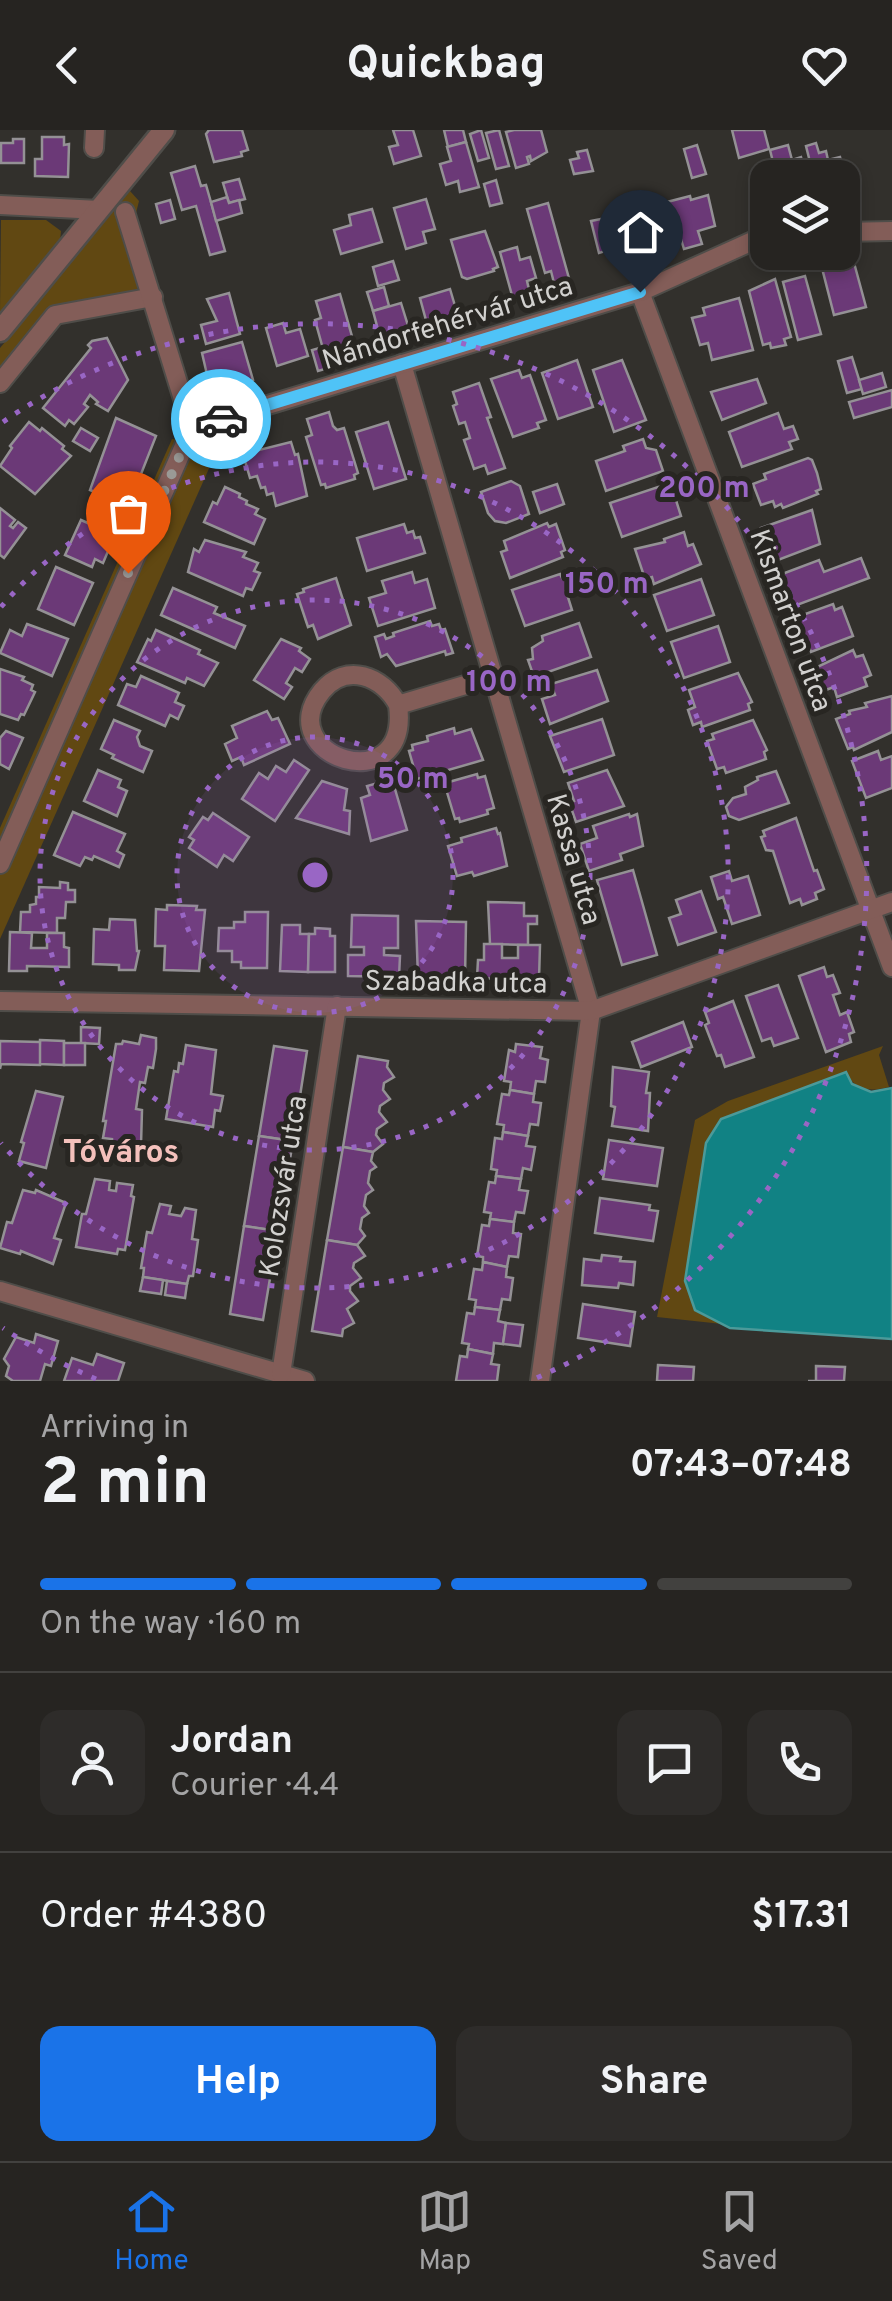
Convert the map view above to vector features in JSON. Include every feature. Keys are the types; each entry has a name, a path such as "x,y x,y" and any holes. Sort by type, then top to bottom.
{"street":[{"path":"0,331 164,130"},
{"path":"0,205 98,210"},
{"path":"0,864 192,428 125,212"},
{"path":"860,232 892,231"},
{"name":"Nándorfehérvár utca","path":"192,428 640,292 750,242"},
{"name":"Kismarton utca","path":"640,292 892,967"},
{"path":"0,383 55,315 153,297"},
{"name":"Kassa utca","path":"402,364 590,1011 540,1381"},
{"path":"356,674 382,683 398,706 400,720 389,748 377,758 363,762 334,757 322,748 314,734 313,706 320,694 342,677 356,674"},
{"path":"398,706 492,678"},
{"name":"Szabadka utca","path":"0,1001 590,1011 892,902"},
{"name":"Kolozsvár utca","path":"282,1374 337,1006"},
{"path":"0,1291 305,1381"}],"shaded area":[{"path":"130,191 139,201 135,217 141,280 137,289 46,314 0,372 0,348"},
{"path":"1,220 46,220 61,231 60,241 0,313"},
{"path":"172,439 219,446 0,939 0,828"},
{"path":"883,1046 879,1055 889,1087 864,1088 845,1072 721,1119 695,1310 722,1324 657,1317 695,1120 728,1101"}],"water":[{"path":"846,1072 852,1084 871,1092 892,1088 892,1339 730,1328 695,1310 685,1281 706,1143 721,1119"}],"building":[{"path":"209,130 242,130 248,150 241,152 242,156 214,162 206,134"},
{"path":"393,130 413,130 421,156 394,164 389,147 398,145"},
{"path":"444,130 463,130 466,142 448,147"},
{"path":"481,130 489,158 478,161 470,134"},
{"path":"499,130 509,166 496,169 486,133"},
{"path":"541,130 547,152 531,161 527,157 529,164 516,168 506,132"},
{"path":"732,130 764,130 769,149 739,158"},
{"path":"42,137 64,137 64,145 69,144 68,177 35,176 35,159 42,159"},
{"path":"13,139 24,139 24,163 1,163 1,143 13,143"},
{"path":"466,142 479,187 460,192 458,181 446,185 440,164 451,161 447,147"},
{"path":"816,143 819,153 826,151 828,160 810,160 806,146"},
{"path":"697,145 706,174 692,178 684,149"},
{"path":"788,145 792,160 772,160 770,150"},
{"path":"587,150 593,171 574,174 570,160 579,158 577,152"},
{"path":"195,166 201,186 206,185 225,251 210,255 196,206 182,210 171,173"},
{"path":"239,179 245,199 229,203 223,183"},
{"path":"496,180 502,203 490,206 484,184"},
{"path":"708,195 715,226 698,231 702,244 684,249 680,236 660,242 652,214 669,209 667,202"},
{"path":"227,197 229,203 239,200 242,213 216,221 211,202"},
{"path":"638,198 648,235 630,240 625,221 619,223 616,213 622,211 620,203"},
{"path":"426,199 435,229 423,232 426,243 406,249 394,208"},
{"path":"170,200 175,219 161,223 156,204"},
{"path":"548,203 570,282 555,287 551,271 545,273 527,209"},
{"path":"372,209 382,242 341,254 334,230 351,225 349,215"},
{"path":"601,219 609,250 599,253 591,221"},
{"path":"485,231 498,267 467,279 462,277 451,240"},
{"path":"517,247 520,260 530,257 536,278 527,281 530,294 513,299 500,252"},
{"path":"393,261 399,280 378,286 373,267"},
{"path":"823,270 856,270 866,307 834,315"},
{"path":"805,276 821,334 798,340 783,282"},
{"path":"775,279 791,337 784,339 786,345 771,348 770,343 763,345 749,291"},
{"path":"384,287 389,306 373,311 367,292"},
{"path":"450,289 458,316 427,324 420,298"},
{"path":"229,293 240,334 206,344 201,325 217,321 207,299"},
{"path":"340,294 355,347 325,356 315,320 321,318 316,301"},
{"path":"739,298 753,350 712,360 708,343 700,345 692,318 705,315 703,308"},
{"path":"401,303 409,329 380,337 373,311"},
{"path":"283,323 286,333 300,329 308,356 277,366 266,328"},
{"path":"107,338 128,380 108,411 90,395 84,404 88,407 74,424 69,420 65,426 43,408 91,348 88,345"},
{"path":"242,342 253,380 211,392 202,353"},
{"path":"323,347 332,367 318,371 312,350"},
{"path":"852,357 862,389 847,393 838,361"},
{"path":"577,360 593,407 558,419 542,373"},
{"path":"622,360 646,420 614,432 593,370"},
{"path":"519,370 522,378 530,375 546,420 537,423 539,428 513,437 491,379"},
{"path":"882,373 886,387 863,394 859,380"},
{"path":"757,379 766,403 722,420 711,392"},
{"path":"479,383 505,468 488,474 485,465 474,469 464,440 470,438 465,422 459,424 453,406 457,404 453,392"},
{"path":"892,390 892,407 854,418 849,402"},
{"path":"329,412 333,426 337,430 344,428 358,473 355,479 326,488 321,485 306,437 312,435 307,419"},
{"path":"778,413 784,429 793,426 798,439 789,442 792,449 742,467 729,432"},
{"path":"116,418 156,436 128,507 90,490"},
{"path":"29,422 40,431 42,428 71,456 35,494 0,466"},
{"path":"388,422 406,479 374,489 356,432"},
{"path":"81,428 98,438 90,451 73,441"},
{"path":"643,439 646,448 656,450 663,471 606,491 596,461 625,451 623,446"},
{"path":"291,442 295,455 298,454 307,496 276,506 273,493 267,495 257,476 250,478 243,454"},
{"path":"808,458 817,473 821,489 816,491 818,494 783,508 781,504 775,507 773,501 761,505 753,484 766,479 764,474"},
{"path":"511,481 520,486 529,514 506,523 495,521 481,492"},
{"path":"557,484 564,504 540,513 533,492"},
{"path":"664,485 669,499 675,497 681,516 622,537 610,503"},
{"path":"225,487 240,494 246,504 258,509 255,514 265,519 254,544 204,522"},
{"path":"0,508 15,520 10,526 13,528 18,522 26,528 4,558 0,555"},
{"path":"812,510 820,544 778,560 761,528"},
{"path":"81,520 115,535 103,563 95,559 92,567 65,555"},
{"path":"547,523 549,527 556,524 565,550 561,552 563,557 510,578 501,552 507,550 504,541"},
{"path":"404,524 407,533 413,531 415,538 420,537 425,553 367,571 357,538"},
{"path":"684,532 688,546 693,544 701,564 654,584 652,577 645,579 635,549 665,542 664,539"},
{"path":"205,540 246,552 243,557 258,563 254,571 260,573 252,590 246,588 243,596 188,572 194,549 199,552"},
{"path":"861,558 869,578 789,608 780,585 785,582 782,574 819,560 824,572"},
{"path":"56,567 93,583 74,625 38,609"},
{"path":"412,572 415,583 427,579 435,608 378,626 369,598 386,593 382,581"},
{"path":"560,574 562,578 570,575 574,589 566,591 572,610 525,626 512,590"},
{"path":"336,578 351,625 318,639 313,625 308,627 297,594"},
{"path":"701,579 714,615 667,631 654,595"},
{"path":"173,588 217,607 214,613 245,626 235,648 161,615"},
{"path":"833,604 835,610 842,607 853,636 811,652 797,617"},
{"path":"430,621 432,626 439,624 441,630 445,629 453,653 446,655 445,651 396,666 387,654 381,657 375,637 384,634 386,639"},
{"path":"579,623 591,657 534,677 528,660 533,659 532,648 543,641 542,636"},
{"path":"27,624 68,639 52,676 0,653 10,630 22,636"},
{"path":"718,626 730,662 684,678 671,642"},
{"path":"156,630 200,650 198,654 218,663 204,686 187,678 185,683 137,662"},
{"path":"281,639 301,648 299,651 310,659 302,672 295,668 286,683 292,687 284,699 254,680"},
{"path":"853,650 856,657 863,655 871,675 864,678 867,686 837,697 834,687 815,694 809,678 820,674 817,667"},
{"path":"0,669 24,677 22,680 33,685 31,690 35,692 18,720 0,714"},
{"path":"597,670 608,701 550,724 542,699 555,695 551,684"},
{"path":"738,673 752,702 748,704 750,710 702,727 701,722 693,725 688,710 695,707 689,690"},
{"path":"141,676 179,693 175,702 184,706 178,719 170,715 165,726 118,705 127,684 136,687"},
{"path":"892,696 892,732 854,750 848,749 836,719 867,707 865,703"},
{"path":"267,711 272,720 278,718 290,744 244,765 241,757 232,761 225,744 237,738 232,726"},
{"path":"602,719 614,755 564,772 550,736"},
{"path":"114,720 140,731 140,746 152,751 143,772 101,749"},
{"path":"753,720 767,750 766,759 726,773 724,767 717,769 707,741 714,739 712,734"},
{"path":"454,728 455,734 471,729 483,760 417,779 409,751 413,750 412,745"},
{"path":"6,731 23,738 9,769 0,764 0,738"},
{"path":"878,751 881,760 892,756 892,788 866,798 852,761"},
{"path":"294,760 309,770 275,821 242,799 259,773 268,779 276,766 286,772"},
{"path":"98,770 121,780 118,787 127,791 117,816 84,801"},
{"path":"607,770 624,806 576,822 568,783"},
{"path":"776,771 789,803 739,820 729,816 726,807 733,798 746,794 745,787 757,777"},
{"path":"477,774 478,778 485,776 494,808 487,810 488,814 460,822 455,819 446,789 450,788 449,782"},
{"path":"392,779 407,830 371,841 361,798 370,795 367,786"},
{"path":"322,781 347,789 344,810 350,811 349,834 296,818"},
{"path":"73,812 125,834 117,851 124,855 119,867 94,856 92,860 85,857 80,866 54,855"},
{"path":"213,813 249,837 233,861 224,855 217,867 189,848 194,840 189,837 203,817 208,820"},
{"path":"637,814 643,846 620,854 622,860 589,871 580,844 597,838 593,826"},
{"path":"796,818 824,889 815,893 817,899 802,905 800,899 790,903 773,851 766,850 761,837 765,836 763,831"},
{"path":"496,828 507,866 474,876 472,872 457,876 448,846"},
{"path":"633,870 657,955 622,965 597,880"},
{"path":"729,871 732,881 748,876 760,915 732,924 711,877"},
{"path":"60,882 68,883 68,890 75,890 75,902 66,902 65,918 57,918 57,933 20,932 21,912 30,912 30,905 36,904 39,887 60,888"},
{"path":"701,891 716,932 678,945 669,918 681,914 676,900"},
{"path":"488,902 524,903 524,916 537,916 537,924 528,924 528,945 490,944"},
{"path":"167,905 205,910 199,971 164,970 165,946 155,946 156,909 167,910"},
{"path":"245,912 268,912 267,968 241,968 241,962 232,962 232,951 218,951 219,928 234,928 234,922 245,922"},
{"path":"352,915 398,916 398,948 384,948 384,955 400,956 399,977 348,976 348,955 364,955 364,947 351,947"},
{"path":"110,919 135,920 139,951 135,970 93,964 94,929 109,930"},
{"path":"416,921 466,922 465,979 418,978"},
{"path":"282,925 300,925 300,934 309,934 308,972 280,971"},
{"path":"315,928 330,929 330,936 335,936 335,972 308,972 309,934 315,934"},
{"path":"10,932 32,933 31,948 47,948 47,933 64,933 69,967 27,966 27,971 9,971"},
{"path":"484,944 502,944 502,958 518,958 518,945 540,945 539,980 477,978 478,960 484,960"},
{"path":"824,967 827,977 833,975 840,993 833,995 840,1015 847,1012 854,1032 849,1034 851,1042 826,1052 799,976"},
{"path":"778,985 798,1038 774,1046 771,1038 762,1041 746,996"},
{"path":"733,1001 754,1057 725,1067 705,1025 709,1023 705,1012"},
{"path":"683,1022 692,1047 641,1067 632,1042"},
{"path":"81,1027 100,1028 99,1044 81,1043"},
{"path":"141,1035 156,1038 156,1049 153,1068 148,1067 145,1083 140,1082 136,1109 142,1110 141,1145 112,1144 112,1139 103,1138 103,1121 116,1044 139,1044"},
{"path":"40,1040 64,1041 64,1065 39,1064"},
{"path":"0,1041 40,1042 40,1065 1,1064 0,1069"},
{"path":"64,1043 85,1043 85,1065 64,1065"},
{"path":"516,1044 542,1047 540,1058 548,1060 545,1082 536,1081 534,1094 510,1090 511,1082 504,1081 509,1050 515,1052"},
{"path":"186,1045 216,1050 211,1094 223,1096 220,1111 215,1110 213,1127 166,1119 174,1071 178,1072 179,1063 183,1064"},
{"path":"274,1046 307,1051 293,1141 259,1136"},
{"path":"358,1056 388,1061 387,1067 394,1077 384,1083 383,1090 390,1099 380,1106 379,1112 387,1122 377,1129 376,1135 383,1144 373,1152 343,1147"},
{"path":"613,1067 649,1072 648,1131 612,1126"},
{"path":"510,1090 534,1094 533,1102 541,1103 538,1125 530,1124 528,1136 503,1132 504,1125 497,1124 502,1094 509,1095"},
{"path":"36,1091 63,1097 46,1168 19,1161"},
{"path":"503,1132 528,1136 526,1146 535,1147 531,1170 523,1168 521,1179 496,1176 497,1170 491,1169 495,1138 502,1139"},
{"path":"259,1136 293,1141 278,1231 244,1226"},
{"path":"609,1140 663,1148 657,1186 603,1179"},
{"path":"343,1147 373,1152 371,1161 376,1167 370,1171 368,1183 373,1190 366,1195 364,1206 369,1213 362,1218 360,1229 365,1236 357,1245 327,1240"},
{"path":"496,1176 521,1179 519,1190 528,1191 524,1213 516,1212 514,1222 490,1219 491,1213 484,1212 489,1182 495,1183"},
{"path":"95,1179 110,1181 109,1190 116,1191 117,1183 133,1185 125,1250 118,1249 117,1254 76,1247 82,1214 86,1214"},
{"path":"23,1190 36,1190 66,1203 54,1238 61,1240 53,1264 21,1251 20,1254 0,1248 7,1222 12,1223"},
{"path":"600,1198 650,1205 649,1210 658,1211 653,1241 595,1233"},
{"path":"160,1204 171,1206 169,1214 181,1216 185,1208 196,1210 192,1239 198,1240 193,1276 189,1276 187,1284 143,1277 147,1232 152,1233"},
{"path":"490,1219 514,1222 513,1233 521,1234 518,1257 509,1256 507,1267 483,1262 483,1257 477,1256 482,1225 489,1226"},
{"path":"244,1226 278,1231 263,1320 230,1314"},
{"path":"327,1240 357,1245 365,1256 354,1263 353,1268 361,1278 350,1286 350,1291 358,1301 347,1309 354,1323 343,1329 342,1336 312,1331"},
{"path":"602,1255 635,1262 633,1285 582,1285 584,1259 601,1261"},
{"path":"483,1262 507,1267 506,1277 513,1278 510,1300 502,1299 500,1310 475,1307 476,1300 469,1299 474,1269 482,1270"},
{"path":"143,1277 163,1280 161,1294 140,1291"},
{"path":"167,1281 187,1284 185,1298 165,1295"},
{"path":"583,1304 635,1312 630,1346 578,1338"},
{"path":"475,1307 500,1310 498,1321 506,1323 503,1344 494,1343 493,1354 468,1349 469,1344 462,1343 467,1313 474,1314"},
{"path":"506,1323 523,1325 520,1346 503,1344"},
{"path":"36,1334 58,1341 51,1366 45,1364 40,1381 13,1381 6,1376 9,1366 4,1359 16,1337 34,1343"},
{"path":"468,1349 493,1354 491,1364 499,1365 497,1381 456,1381 460,1356 467,1357"},
{"path":"97,1354 124,1363 118,1381 64,1381 72,1358 93,1365"},
{"path":"658,1365 694,1367 693,1381 657,1381"},
{"path":"816,1366 845,1367 844,1381 816,1381"}],"way so far":[{"path":"128,573 192,428 221,419"}],"district":[{"name":"Tóváros","path":"121,1151"}],"route":[{"path":"221,419 640,292"}]}
